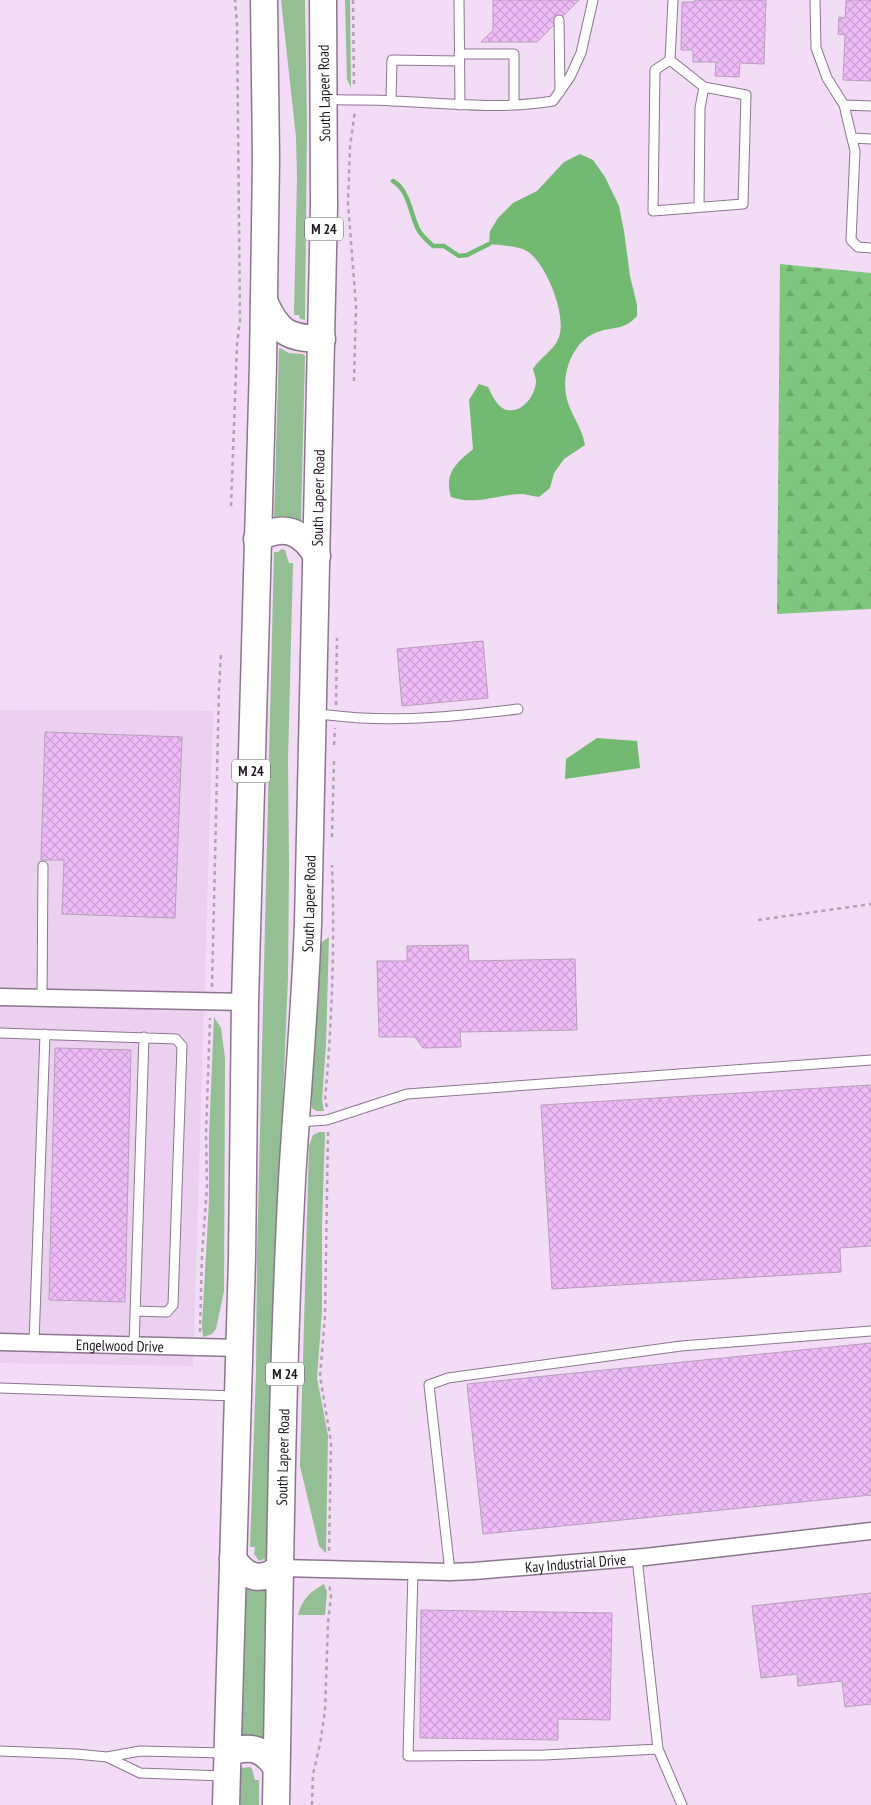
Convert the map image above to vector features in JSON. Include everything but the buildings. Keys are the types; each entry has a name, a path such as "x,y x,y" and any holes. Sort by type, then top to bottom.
{"main road":[{"name":"M 24","path":"226,1805 238,1396 245,1002 264,301 264,0"},
{"name":"South Lapeer Road","path":"276,1805 280,1568 292,1180 324,715 316,556 322,339 323,0"},
{"path":"264,301 275,323 283,330 301,339 322,339"},
{"path":"257,539 275,532 285,531 294,533 303,537 309,543 316,556"},
{"path":"233,1559 240,1570 256,1577 273,1573 280,1568"},
{"path":"227,1765 245,1749 255,1749 271,1758 276,1766"}],"street":[{"path":"0,997 245,1002"},
{"name":"Engelwood Drive","path":"0,1342 239,1348"},
{"name":"Kay Industrial Drive","path":"280,1568 450,1572 637,1558 871,1531"}],"lane":[{"path":"459,0 460,105"},
{"path":"324,99 528,106 553,101 570,77 581,53 593,0"},
{"path":"670,60 673,0"},
{"path":"815,0 816,48 827,78 844,105 855,151 851,240 858,247 871,248"},
{"path":"559,20 560,92"},
{"path":"391,100 392,60 514,54 514,105"},
{"path":"670,60 704,87 746,95 743,204 653,211 655,70 670,60"},
{"path":"699,207 700,108 704,87"},
{"path":"844,105 871,106"},
{"path":"852,138 871,139"},
{"path":"324,715 361,718 439,716 518,709"},
{"path":"42,998 44,866"},
{"path":"0,1033 176,1039 182,1046 173,1305 167,1312 134,1312"},
{"path":"34,1343 45,1034"},
{"path":"134,1346 144,1037"},
{"path":"296,1122 327,1120 407,1094 871,1060"},
{"path":"450,1572 429,1385 448,1378 681,1346 871,1331"},
{"path":"0,1388 238,1396"},
{"path":"637,1558 658,1749 682,1805"},
{"path":"412,1571 408,1756 545,1755 658,1749"},
{"path":"0,1751 106,1757 140,1751 227,1765"},
{"path":"106,1757 140,1773 227,1765"}],"path":[{"path":"231,506 237,345 240,320 237,24 235,0"},
{"path":"354,0 355,120 350,146 348,202 356,306 354,380"},
{"path":"334,749 324,715 337,638"},
{"path":"212,987 221,654"},
{"path":"332,837 334,758"},
{"path":"329,1554 331,1442 320,1376 325,1316 328,1109 325,1100 332,949 332,856"},
{"path":"758,920 871,904"},
{"path":"199,1326 207,1186 206,1134 210,1015"},
{"path":"312,1805 313,1774 325,1711 331,1596 329,1583"}],"shaded area":[{"path":"281,0 305,0 307,123 305,320 300,319 299,315 294,315 296,137"},
{"path":"345,0 350,0 351,88 347,79"},
{"path":"580,154 593,160 605,177 619,206 630,276 637,305 637,316 627,324 587,337 575,351 568,368 565,386 570,408 585,445 564,459 554,473 550,488 539,497 514,494 469,500 451,497 449,488 450,475 457,464 473,449 469,400 479,384 488,387 496,401 504,409 519,409 528,402 534,391 536,380 533,369 557,342 561,327 553,290 541,266 534,257 523,249 489,244 490,231 498,218 513,203 537,191 564,162"},
{"path":"280,348 289,353 303,354 305,356 301,521 298,522 276,520 274,518"},
{"path":"282,549 285,550 289,563 293,563 288,759 288,978 270,1410 268,1557 267,1561 264,1559 259,1561 254,1554 255,1547 250,1547 256,1373 257,1257 274,552"},
{"path":"0,710 213,711 193,1366 0,1363"},
{"path":"597,738 637,741 640,768 565,779 566,759"},
{"path":"329,937 326,1045 322,1100 324,1111 316,1111 312,1108 311,1100 321,945"},
{"path":"214,1017 221,1028 225,1058 224,1291 216,1329 212,1334 203,1337 202,1326 209,1201 209,1135"},
{"path":"325,1132 322,1310 317,1378 328,1436 326,1553 319,1546 300,1466 309,1146 313,1135"},
{"path":"324,1584 327,1592 325,1615 298,1615 307,1596"},
{"path":"246,1588 254,1590 267,1589 266,1738 264,1740 240,1736 244,1590"},
{"path":"239,1766 243,1768 250,1767 255,1780 259,1780 259,1805 238,1805"}],"green space":[{"path":"780,264 871,273 871,609 777,614"}],"waterway":[{"path":"393,181 403,191 419,231 433,246 444,246 459,256 467,255 489,244"}]}
